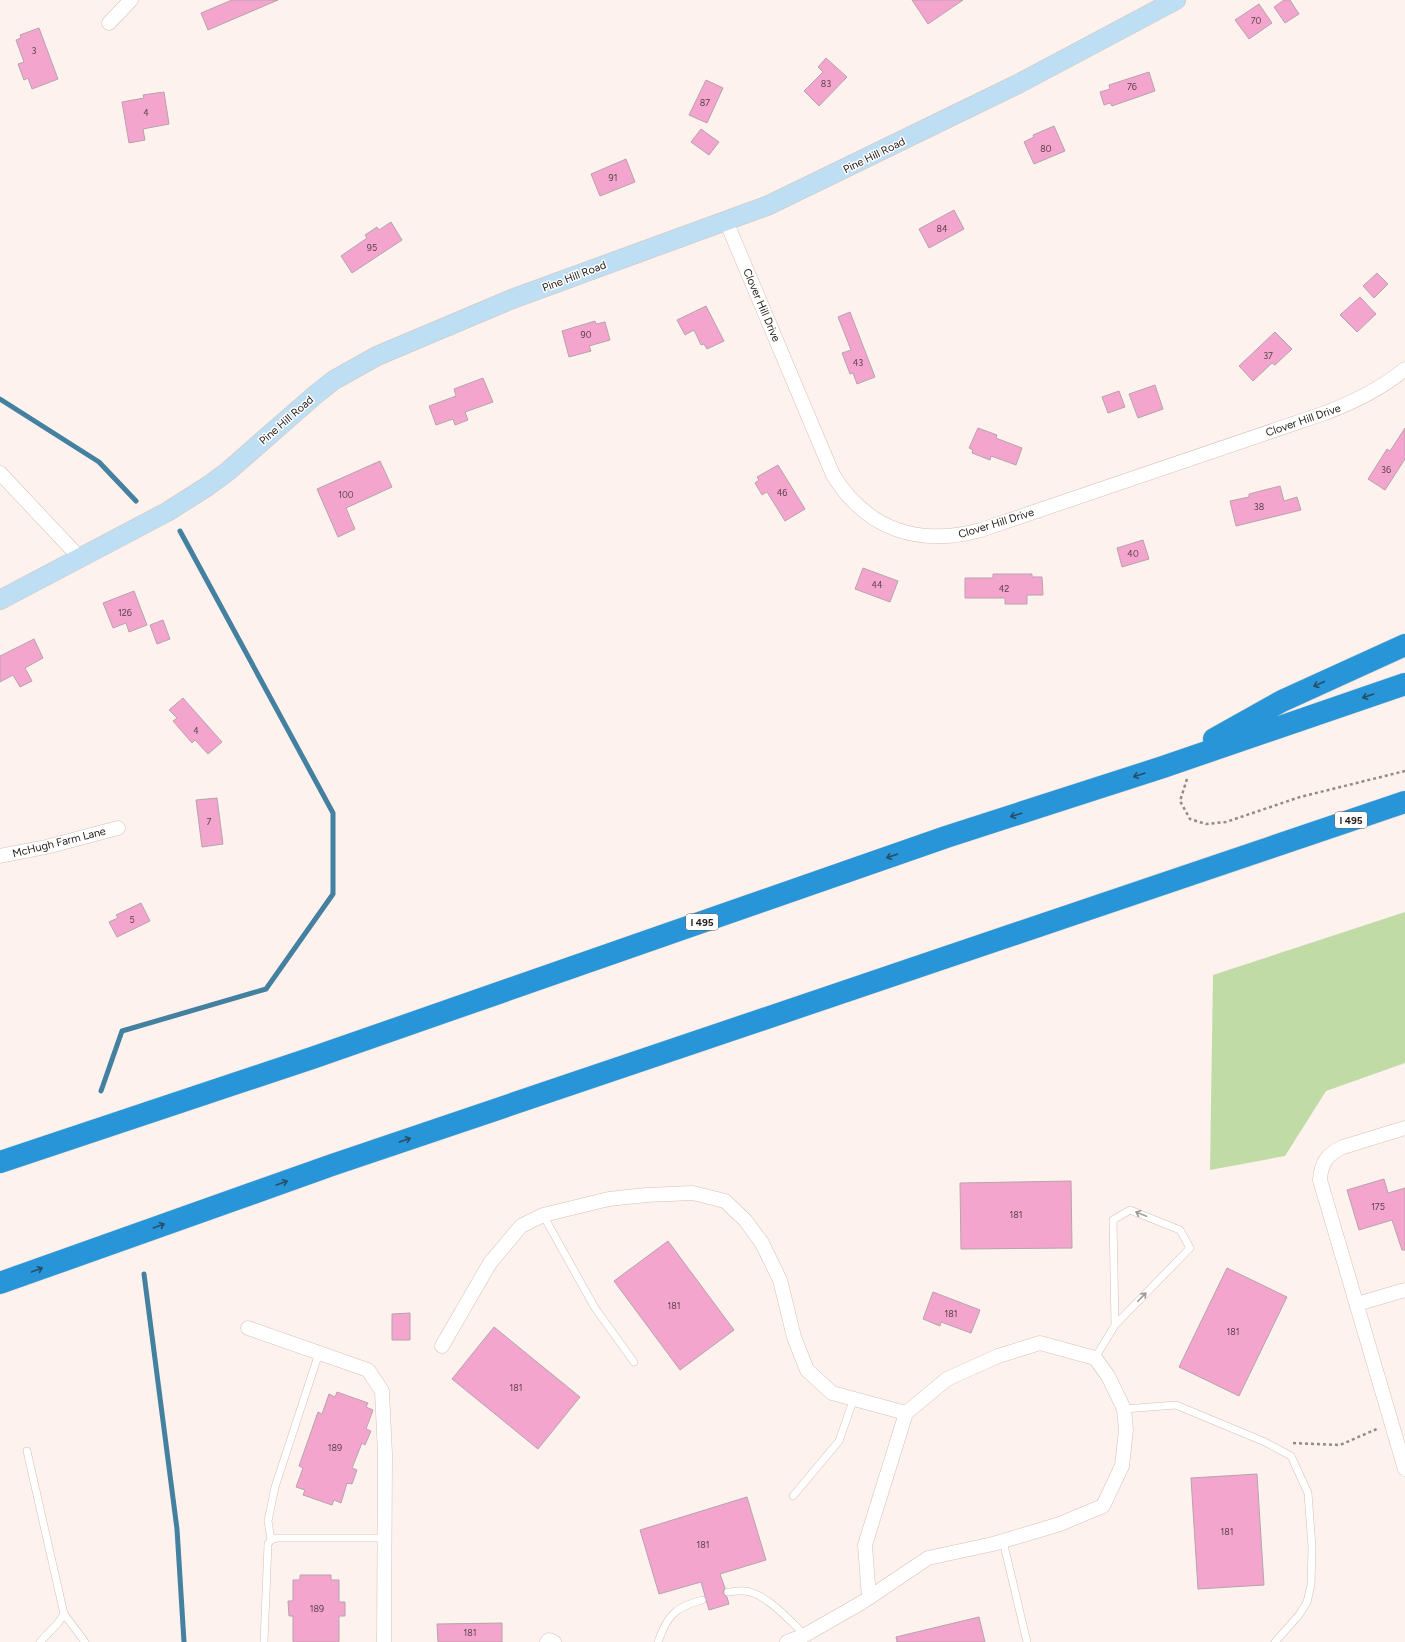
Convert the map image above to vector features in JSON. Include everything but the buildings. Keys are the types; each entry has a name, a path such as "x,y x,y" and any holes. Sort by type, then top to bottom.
{"highway":[{"path":"1163,767 1282,701 1405,645"},
{"name":"I 495","path":"0,1162 312,1058 946,838 1163,767 1405,684"},
{"name":"I 495","path":"0,1283 332,1164 1405,802"},
{"path":"1296,838 1405,811"}],"street":[{"path":"109,23 131,0"},
{"name":"Pine Hill Road","path":"0,600 167,512 208,486 227,472 328,385 377,356 512,299 768,205 858,163 1018,84 1176,0"},
{"name":"Clover Hill Drive","path":"726,221 833,475 851,499 866,513 883,524 911,534 940,537 981,530 1331,411 1384,385 1405,368"},
{"path":"0,473 80,558"},
{"name":"McHugh Farm Lane","path":"0,856 46,847 118,828"},
{"path":"1405,1128 1333,1151 1327,1157 1320,1172 1320,1180 1405,1469"},
{"path":"442,1346 490,1263 520,1226 544,1215 609,1199 646,1194 693,1193 725,1201 745,1220 762,1243 780,1280 794,1337 807,1370 832,1393 906,1413"},
{"path":"1357,1304 1405,1290"},
{"path":"248,1328 368,1370 382,1392 385,1454 384,1642"},
{"path":"787,1642 805,1635 869,1598 928,1558 1003,1541 1060,1524 1103,1506 1122,1466 1126,1430 1124,1409 1108,1376 1095,1358 1040,1343 998,1356 947,1379 906,1413 865,1545 869,1598"},
{"path":"547,1642 549,1640 554,1642"}],"lane":[{"path":"1095,1358 1115,1324 1190,1248 1180,1230 1130,1210 1113,1220 1115,1324"},
{"path":"544,1215 595,1308 634,1362"},
{"path":"264,1642 268,1544 271,1540 268,1520 276,1486 319,1352"},
{"path":"793,1496 839,1441 854,1398"},
{"path":"1124,1409 1176,1405 1265,1442 1291,1456 1308,1493 1312,1546 1311,1585 1307,1602 1299,1615 1275,1642"},
{"path":"27,1451 64,1614 85,1642"},
{"path":"271,1540 277,1538 384,1538"},
{"path":"1003,1541 1027,1642"},
{"path":"728,1592 744,1591 754,1593 771,1604 805,1635"},
{"path":"658,1642 664,1625 672,1615 684,1605 702,1600"},
{"path":"40,1642 58,1623 64,1614"}],"path":[{"path":"1188,777 1180,801 1190,819 1206,824 1226,822 1300,797 1405,771"},
{"path":"1265,1442 1340,1445 1392,1422"}],"green space":[{"path":"1405,912 1405,1063 1326,1091 1285,1156 1210,1170 1213,975"}],"waterway":[{"path":"0,399 99,462 136,501"},
{"path":"101,1091 122,1031 266,989 333,894 333,813 180,531"},
{"path":"144,1274 177,1529 184,1642"}]}
